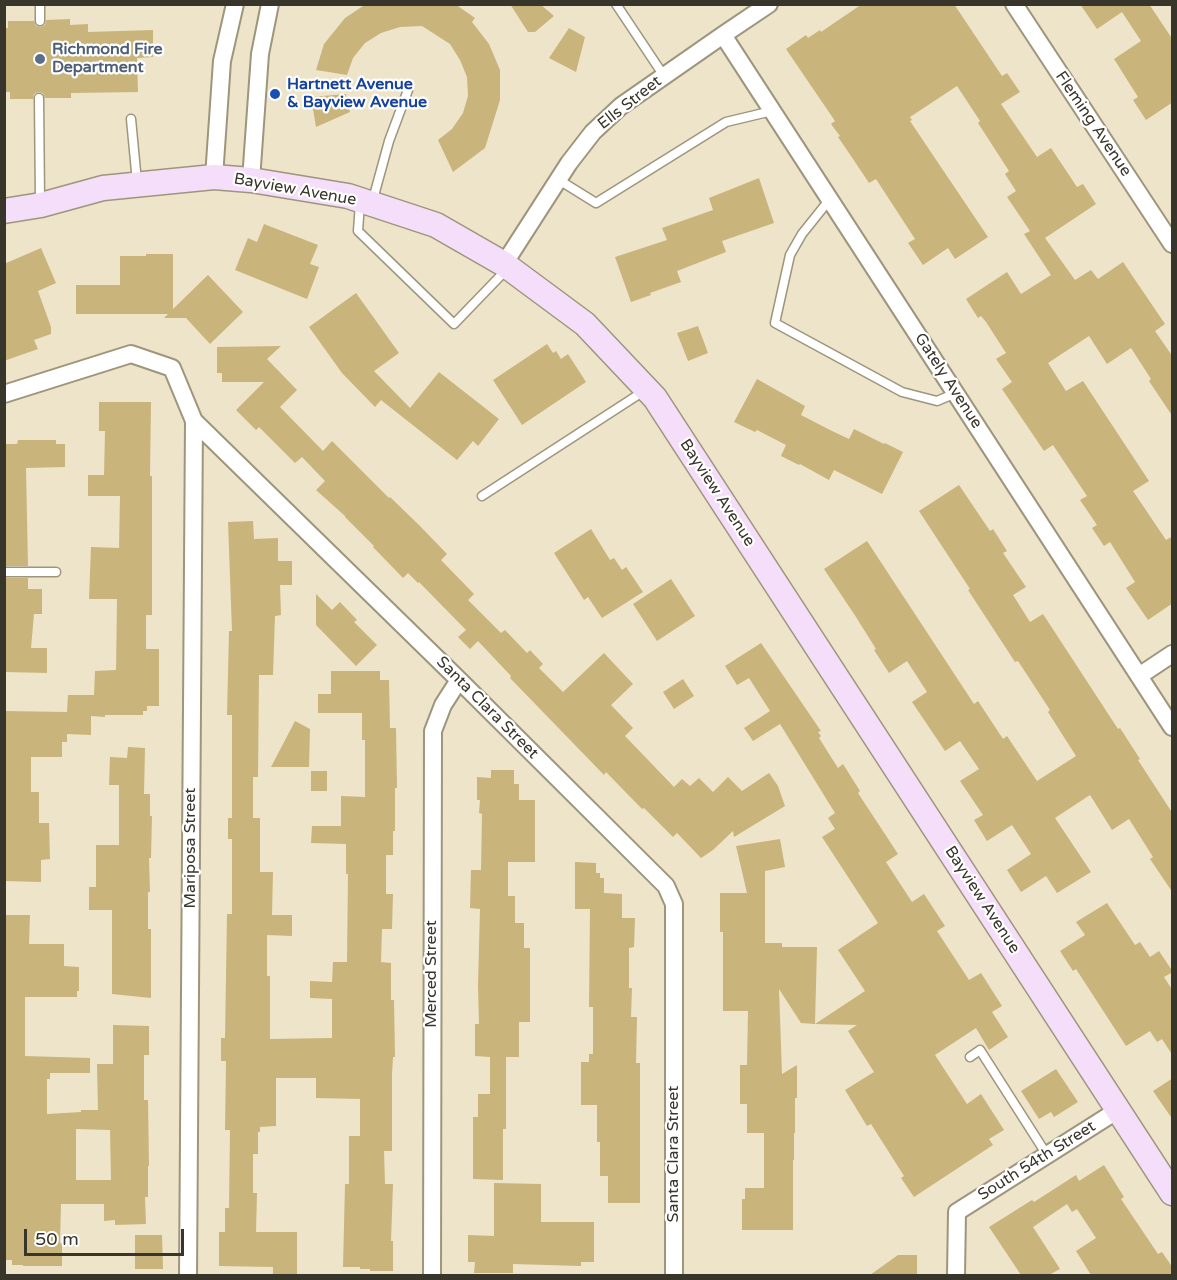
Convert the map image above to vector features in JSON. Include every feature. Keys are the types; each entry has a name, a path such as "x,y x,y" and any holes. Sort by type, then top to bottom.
{"street":[{"path":"214,177 222,61 235,4"},
{"path":"251,180 260,54 270,4"},
{"name":"Ells Street","path":"506,266 569,163 606,118 769,4"},
{"name":"Fleming Avenue","path":"1014,4 1173,244"},
{"name":"Gately Avenue","path":"723,34 1173,728"},
{"name":"Bayview Avenue","path":"4,211 40,205 103,188 214,177 251,180 348,196 435,225 506,266 585,324 662,408 1173,1193"},
{"name":"Santa Clara Street","path":"4,394 131,354 172,368 194,421 666,886 674,904 674,1275"},
{"name":"Mariposa Street","path":"188,1275 194,421"},
{"path":"1139,676 1173,654"},
{"name":"Merced Street","path":"432,1275 433,731 443,705 459,680"},
{"name":"South 54th Street","path":"956,1275 957,1212 1118,1110"}],"lane":[{"path":"40,4 40,21"},
{"path":"616,4 664,76"},
{"path":"408,90 366,202 358,231 454,324 506,266"},
{"path":"39,98 40,205"},
{"path":"559,180 596,203 726,122 773,111"},
{"path":"131,120 138,186"},
{"path":"830,199 802,234 790,255 775,323 902,392 937,401 956,393"},
{"path":"482,496 647,389"},
{"path":"4,572 56,572"},
{"path":"970,1057 980,1050 1047,1155"}],"building":[{"path":"366,4 455,4 475,18 472,22 489,44 500,70 500,100 485,148 453,172 438,140 452,129 463,113 468,96 467,77 450,44 422,26 400,27 381,33 365,43 353,58 347,75 316,70 324,44 345,18"},
{"path":"510,4 540,4 554,16 535,32 528,32"},
{"path":"862,4 954,4 1002,76 1007,73 1020,92 1001,104 1037,157 1051,148 1077,187 1083,184 1096,204 1045,238 1075,280 1091,270 1098,279 1123,262 1165,324 1155,331 1173,357 1173,417 1131,348 1107,364 1089,336 1048,363 1066,391 1083,381 1149,481 1133,491 1166,540 1173,536 1173,603 1148,620 1126,588 1135,582 1110,542 1104,546 1092,528 1097,525 1080,500 1087,496 1053,445 1044,451 1002,389 1012,382 996,359 1006,353 986,322 981,316 978,318 966,299 1007,272 1021,294 1051,275 1024,234 1030,231 1007,197 1016,191 1005,174 1009,171 978,123 980,121 957,86 910,117 912,120 910,121 988,237 955,259 948,248 923,265 908,243 915,239 876,179 869,183 838,137 840,136 831,124 835,121 786,49 806,35 808,38 820,30 821,32"},
{"path":"1080,4 1149,4 1173,40 1173,102 1146,120 1133,100 1138,97 1114,59 1141,41 1122,12 1097,29"},
{"path":"70,19 70,25 88,24 88,32 153,30 153,57 137,58 138,92 71,93 71,98 45,98 43,93 38,92 34,94 33,99 10,99 10,92 4,92 4,28 8,28 8,21 34,21 36,26 41,27 45,25 46,20"},
{"path":"569,28 585,37 576,72 549,58"},
{"path":"346,94 350,112 316,127 311,97"},
{"path":"759,178 774,223 722,241 726,252 677,271 681,282 631,302 615,257 667,240 662,228 713,210 709,198"},
{"path":"264,224 318,245 310,264 319,267 307,299 235,270 248,238 257,242"},
{"path":"41,248 56,283 38,291 51,327 51,334 34,340 38,349 4,361 4,264"},
{"path":"146,254 173,254 173,309 208,275 243,312 210,344 186,318 164,318 168,314 76,314 76,285 120,285 120,256 146,256"},
{"path":"356,293 399,353 374,371 410,408 439,372 499,419 478,446 473,441 457,460 381,400 375,407 342,373 309,327"},
{"path":"698,326 708,353 688,361 677,333"},
{"path":"547,344 553,353 556,351 561,359 568,354 586,382 522,425 493,380"},
{"path":"281,346 267,359 297,390 280,407 323,451 332,441 419,525 447,554 441,560 474,594 468,600 501,633 505,630 527,653 530,650 543,664 539,668 563,692 604,653 633,684 611,705 633,728 625,736 674,787 682,779 690,786 699,778 713,792 728,777 742,791 769,773 778,786 785,806 734,837 733,831 701,858 677,833 673,837 644,808 642,809 606,772 604,775 510,678 511,676 478,641 470,649 458,637 466,630 419,582 408,573 403,578 345,516 316,490 325,481 302,457 295,463 259,427 256,430 236,410 264,382 222,382 222,373 217,373 217,347"},
{"path":"757,379 805,406 801,415 830,430 849,439 854,429 903,452 882,494 834,470 829,480 781,456 786,445 757,430 755,432 734,422"},
{"path":"99,402 151,402 152,615 146,615 146,649 159,649 159,706 147,706 147,711 143,711 143,715 91,716 91,735 67,734 67,742 62,742 62,757 31,757 31,792 39,792 39,823 49,823 50,859 41,860 41,882 4,881 4,711 67,712 68,695 94,695 95,671 116,670 117,599 89,599 91,547 119,548 120,496 88,496 88,475 104,475 105,431 99,431"},
{"path":"18,440 56,440 56,444 65,444 65,467 26,468 28,566 4,566 5,444 17,444"},
{"path":"959,485 990,531 993,529 1007,551 1003,553 1026,587 1013,595 1030,622 1043,614 1118,729 1120,728 1173,814 1173,893 1150,859 1153,857 1129,819 1112,830 1090,795 1055,818 1091,872 1057,893 1046,876 1021,892 1007,870 1031,854 1012,825 987,841 974,820 983,815 960,781 979,769 960,741 945,751 912,702 927,692 907,661 889,673 824,569 867,541 974,704 978,701 1003,739 1007,736 1037,781 1076,756 1048,712 1050,710 1018,661 1015,662 919,511"},
{"path":"253,521 254,539 278,538 278,561 292,561 292,585 280,585 281,615 275,616 273,675 259,675 258,777 253,777 253,818 260,818 260,872 273,872 272,915 292,915 292,936 267,935 267,976 270,976 270,1039 332,1038 332,999 310,998 310,981 332,982 333,962 347,962 346,844 311,843 312,826 341,826 341,796 365,797 365,740 362,740 362,713 318,713 318,694 331,694 331,671 380,671 380,680 389,680 390,728 396,728 397,788 395,788 393,855 386,855 386,894 393,894 392,929 382,929 381,962 391,963 391,1000 394,1000 392,1151 384,1151 385,1184 393,1184 391,1241 393,1241 393,1271 370,1271 370,1269 360,1269 360,1267 343,1267 345,1184 349,1184 349,1136 360,1136 360,1099 316,1098 316,1078 276,1078 276,1126 260,1127 258,1154 253,1154 253,1193 257,1193 256,1232 297,1232 297,1275 273,1275 273,1267 219,1266 219,1232 225,1232 225,1208 229,1208 230,1130 225,1130 226,1061 221,1061 221,1038 225,1038 227,914 232,914 232,839 228,839 228,818 232,818 232,715 227,715 229,631 232,631 228,522"},
{"path":"591,529 610,560 614,558 622,570 626,567 643,592 602,618 588,597 584,600 554,553"},
{"path":"4,578 28,578 28,589 42,589 42,614 34,614 31,648 47,648 47,673 4,672"},
{"path":"671,579 695,616 657,641 633,604"},
{"path":"316,594 332,610 340,602 357,620 354,622 377,645 356,666 316,625"},
{"path":"761,643 821,731 818,732 821,736 819,738 838,768 843,764 860,791 858,793 898,854 886,862 912,902 924,894 945,926 937,931 969,980 981,973 1002,1006 992,1012 1008,1037 989,1050 976,1028 935,1055 967,1104 981,1094 1004,1130 989,1139 993,1145 914,1197 901,1178 904,1176 871,1124 867,1126 845,1090 874,1072 848,1031 857,1025 815,1024 865,991 838,950 878,923 822,837 835,829 828,818 835,813 780,724 753,741 744,728 770,711 749,678 737,685 725,666"},
{"path":"683,679 694,696 674,709 663,692"},
{"path":"295,721 310,729 309,767 271,767"},
{"path":"128,747 145,748 144,794 150,794 150,816 152,816 148,929 151,929 151,998 112,994 112,910 89,910 89,887 96,887 96,845 119,845 119,785 109,785 110,757 127,758"},
{"path":"491,770 514,770 514,784 519,784 519,800 535,800 535,862 508,862 508,896 515,896 515,923 524,923 524,948 530,948 530,1022 519,1022 519,1057 506,1057 503,1180 473,1179 473,1117 478,1117 478,1094 490,1094 490,1057 475,1056 475,1024 479,1024 480,909 470,908 471,870 481,870 482,814 479,813 480,800 477,800 477,777 491,778"},
{"path":"311,771 327,771 327,791 311,791"},
{"path":"780,839 785,867 765,871 765,943 782,943 782,947 817,947 815,1024 801,1023 779,989 782,1074 797,1065 793,1230 742,1230 742,1199 745,1199 745,1188 764,1188 764,1133 747,1133 747,1104 740,1104 740,1065 747,1065 748,1011 723,1011 723,932 720,932 720,893 747,893 736,846"},
{"path":"575,862 596,863 596,873 600,873 600,878 604,878 604,893 622,894 622,918 635,918 634,947 629,948 629,988 632,988 631,1017 637,1017 636,1063 640,1063 640,1203 608,1203 608,1176 600,1176 597,1105 581,1105 581,1062 589,1062 589,1054 593,1054 593,1007 589,1007 590,909 575,909"},
{"path":"1107,903 1135,945 1140,942 1150,957 1159,951 1173,972 1164,977 1173,991 1173,1056 1162,1039 1157,1042 1150,1031 1126,1046 1076,969 1073,971 1060,951 1085,935 1076,922"},
{"path":"4,915 30,915 29,944 64,944 64,966 79,967 79,991 77,991 77,997 25,997 25,1056 90,1058 90,1073 50,1073 50,1079 47,1079 47,1114 98,1110 97,1064 113,1064 113,1025 149,1026 149,1055 144,1055 144,1100 148,1100 149,1166 148,1197 145,1197 146,1224 115,1225 115,1220 104,1221 104,1204 61,1204 62,1266 12,1265 12,1260 4,1260","holes":["76,1129 110,1130 111,1180 76,1180"]},
{"path":"1056,1069 1078,1102 1054,1117 1051,1112 1039,1119 1021,1091"},
{"path":"1173,1078 1173,1120 1153,1091"},
{"path":"1104,1165 1124,1197 1121,1199 1158,1254 1162,1252 1173,1268 1173,1275 1091,1275 1076,1251 1096,1238 1077,1209 1072,1212 1067,1204 1033,1227 1060,1269 1049,1275 1021,1275 989,1227 1076,1175 1079,1181"},
{"path":"494,1183 541,1184 541,1222 594,1222 594,1262 581,1262 581,1266 513,1264 513,1273 474,1273 475,1262 468,1262 468,1235 494,1236"},
{"path":"135,1235 162,1235 163,1269 135,1269"},
{"path":"898,1255 917,1255 917,1275 870,1275"}],"place":[{"name":"Richmond Fire Department","path":"40,59"},
{"name":"Hartnett Avenue & Bayview Avenue","path":"275,94"}]}
